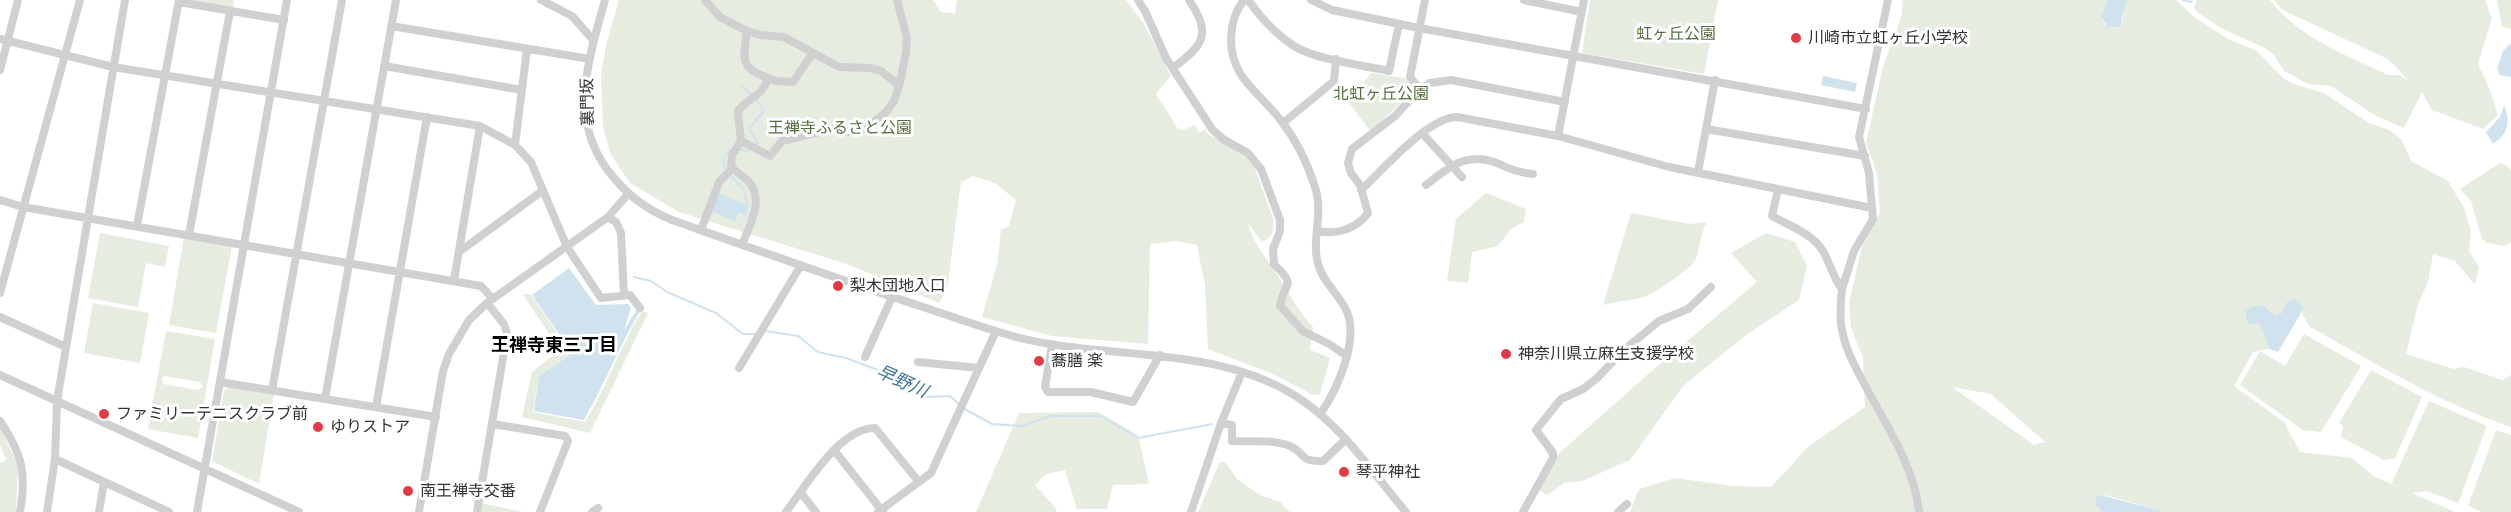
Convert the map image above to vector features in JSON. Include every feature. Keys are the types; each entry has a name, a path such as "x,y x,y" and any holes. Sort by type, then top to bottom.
{"street":[{"path":"0,70 4,40 18,0"},
{"path":"0,293 80,0"},
{"path":"47,512 56,459 57,401 125,0"},
{"path":"197,512 287,0"},
{"path":"272,390 342,0"},
{"path":"326,399 396,0"},
{"path":"541,0 572,16 594,41"},
{"name":"裏門坂","path":"605,0 590,59 585,102 590,140 598,156 628,194 656,213 742,245 996,331 1052,345 1160,356 1213,364 1242,372 1293,394 1321,414 1346,439 1406,512"},
{"path":"705,0 720,17 747,31 784,37 839,67 871,68 881,71 895,82 900,83"},
{"path":"738,146 770,156 782,141 832,129 849,132 867,128 887,111 894,101 900,83 907,38 897,0"},
{"path":"1138,0 1146,11 1166,58 1174,67 1212,129 1222,139 1248,153 1261,169 1280,220 1280,231 1273,249 1274,264 1288,277 1289,282 1280,306 1303,331 1329,344 1347,357"},
{"path":"1174,67 1191,54 1200,44 1203,35 1202,19 1189,0"},
{"path":"1321,414 1347,357 1351,328 1346,309 1320,270 1317,257 1320,210 1315,187 1283,123 1240,74 1234,60 1231,30 1237,8 1246,0 1265,22 1296,47 1389,71 1399,24"},
{"path":"1311,0 1332,10 1419,28 1866,109"},
{"path":"1420,89 1410,77 1425,0"},
{"path":"1524,0 1582,12"},
{"path":"1558,136 1584,0"},
{"path":"1888,0 1859,136 1869,173 1873,219 1854,251 1842,288 1841,318 1845,344 1907,469 1918,501 1919,512"},
{"path":"137,226 179,1 284,20"},
{"path":"189,235 230,11"},
{"path":"391,26 590,59"},
{"path":"747,31 743,55 749,70 776,81 793,82 813,53"},
{"path":"4,40 113,67 480,126 515,145 531,162 567,247 601,298 630,295 640,308"},
{"path":"515,145 527,49"},
{"path":"1283,123 1334,81 1336,59"},
{"path":"384,66 522,90"},
{"path":"701,230 718,182 729,171 731,160 738,146 738,111 744,103 756,97 768,78"},
{"path":"1318,231 1342,231 1361,222 1368,213 1361,190 1351,174 1348,163 1352,149 1395,116 1420,89 1440,80 1450,80 1564,102"},
{"path":"1698,172 1715,80"},
{"path":"376,407 427,117"},
{"path":"1361,190 1422,133 1438,121 1457,117 1558,136 1698,172 1872,208"},
{"path":"454,280 480,126"},
{"path":"1706,129 1865,156"},
{"path":"1422,133 1462,177"},
{"path":"1426,185 1451,165 1467,159 1483,159 1521,173 1533,174"},
{"path":"729,171 752,185 756,200 742,245"},
{"path":"1778,189 1772,216 1815,241 1822,250 1834,279 1842,288"},
{"path":"459,252 542,191"},
{"path":"421,511 443,371 449,354 468,320 490,301 608,218 628,194"},
{"path":"0,200 23,207 481,286 504,324 507,334 477,512"},
{"path":"608,218 616,222 621,233 624,295"},
{"path":"739,368 801,265"},
{"path":"1523,512 1553,458 1553,453 1536,430 1561,399 1596,380 1624,350 1659,321 1688,309 1711,286"},
{"path":"865,357 892,297"},
{"path":"0,317 66,347"},
{"path":"834,450 880,511 931,473 996,331"},
{"path":"1052,345 1045,387 1048,392 1091,392 1133,402 1160,356"},
{"path":"918,362 979,368"},
{"path":"1191,512 1221,423 1242,372"},
{"path":"0,375 299,512"},
{"path":"220,382 436,417"},
{"path":"0,421 22,461 24,480 20,512"},
{"path":"1221,423 1232,425 1232,441 1277,443 1292,447 1304,459 1311,462 1323,462 1346,439"},
{"path":"493,424 565,436 568,441 540,512"},
{"path":"786,512 834,450 864,428 875,428 919,482"},
{"path":"56,459 104,482 149,508 169,512"},
{"path":"99,512 104,482"},
{"path":"801,493 816,512"},
{"path":"1618,512 1628,504"}],"green space":[{"path":"183,0 234,0 233,8"},
{"name":"王禅寺ふるさと公園","path":"619,0 933,0 941,12 955,13 957,0 1126,0 1144,24 1171,76 1156,94 1178,129 1183,130 1194,125 1200,133 1205,129 1208,134 1252,161 1273,218 1272,233 1262,242 1248,223 1258,247 1313,327 1310,350 1330,358 1320,394 1313,395 1273,374 1208,349 1205,285 1197,245 1176,241 1150,244 1148,344 1052,336 982,317 997,265 1001,230 1009,226 1016,200 995,183 973,176 961,182 947,290 939,303 847,264 679,212 630,183 611,155 603,127 601,74 606,45"},
{"name":"虹ヶ丘公園","path":"1590,0 1718,0 1704,74 1582,53"},
{"path":"1903,0 2107,0 2101,17 2105,25 2122,22 2125,5 2130,0 2176,0 2194,17 2228,39 2257,51 2283,78 2294,84 2324,93 2369,123 2389,130 2402,140 2411,161 2448,181 2464,208 2471,232 2469,251 2479,267 2475,285 2455,261 2433,254 2428,282 2418,304 2406,354 2453,369 2464,367 2502,380 2511,375 2511,427 2433,394 2310,327 2302,314 2304,308 2276,316 2263,305 2245,311 2247,322 2252,325 2259,323 2269,349 2253,352 2234,386 2284,422 2300,452 2352,458 2373,476 2401,488 2392,483 2429,401 2487,426 2458,503 2427,491 2412,493 2455,512 2166,512 2105,495 2098,508 2103,512 1630,512 1639,489 1675,478 1734,486 1771,487 1808,447 1865,407 1863,357 1851,328 1849,303 1862,246 1880,213 1877,173 1866,143 1883,67 1901,18","holes":["1952,387 1991,394 2045,442 2034,445"]},
{"path":"2197,0 2270,0 2295,25 2324,44 2388,75 2399,75 2408,80 2388,59 2282,10 2274,0 2485,0 2492,18 2478,64 2498,115 2483,129 2432,110 2422,92 2404,128 2376,116 2331,86 2308,84 2284,71 2274,55 2265,48 2221,28 2197,12 2194,7"},
{"path":"2497,0 2511,0 2511,29 2502,27"},
{"name":"北虹ヶ丘公園","path":"1371,73 1405,78 1416,89 1370,131 1348,101"},
{"path":"2500,163 2506,165 2511,171 2511,242 2505,246 2488,243 2482,239 2471,201 2460,189"},
{"path":"1486,193 1526,209 1524,222 1511,229 1498,246 1472,252 1468,283 1447,281 1456,219"},
{"path":"1631,213 1690,224 1707,222 1696,259 1685,271 1644,297 1603,305"},
{"path":"100,233 169,246 165,267 146,263 138,307 88,298"},
{"path":"1766,233 1795,242 1807,266 1799,300 1746,335 1683,386 1630,460 1582,481 1564,483 1547,495 1539,490 1555,457 1757,282 1731,253"},
{"path":"184,237 232,246 216,333 169,325"},
{"path":"523,295 531,295 571,353 539,376 533,412 585,422 634,324 642,311 648,313 590,433 522,417 532,372 560,350"},
{"path":"93,303 149,313 140,363 84,353"},
{"path":"166,331 215,339 198,438 148,429","holes":["165,376 200,382 203,387 198,390 163,384 162,378"]},
{"path":"2304,334 2361,366 2321,432 2303,430 2240,385 2260,351 2285,366"},
{"path":"2371,370 2422,397 2395,458 2384,460 2341,437 2343,426 2339,423"},
{"path":"230,386 274,394 259,484 212,461 224,391"},
{"path":"1098,412 1138,435 1149,484 1113,485 1107,509 1077,509 1065,470 1046,474 1035,485 1057,510 1056,512 976,512 1019,413"},
{"path":"0,427 18,466 16,512 0,512 0,463 6,460 0,444"},
{"path":"2496,430 2511,435 2511,512 2482,512 2468,506"},
{"path":"1220,462 1225,462 1238,480 1260,495 1280,502 1290,512 1198,512"},
{"path":"481,503 523,512 480,512"}],"water":[{"path":"2107,0 2130,0 2125,5 2120,27 2108,27 2101,17"},
{"path":"2511,43 2511,77 2500,75 2497,69 2503,51"},
{"path":"1823,76 1857,83 1855,92 1821,85"},
{"path":"2504,105 2507,127 2502,136 2493,144 2486,132 2500,117"},
{"path":"719,193 748,206 747,216 739,212 735,221 711,211"},
{"path":"569,268 596,305 628,304 631,308 624,330 637,309 642,308 584,420 534,411 539,376 572,353 532,295"},
{"path":"2294,299 2304,308 2278,352 2269,349 2259,323 2252,325 2247,322 2245,311 2251,307 2263,305 2276,316 2282,313 2286,303"},
{"path":"2100,495 2166,512 2103,512 2095,505 2096,498"}],"waterway":[{"path":"2183,0 2192,2"},
{"path":"741,85 752,95"},
{"path":"756,99 764,111 749,128 757,145"},
{"path":"739,149 746,151 753,149"},
{"path":"726,170 723,158 731,150"},
{"path":"729,174 743,189 748,206"},
{"name":"早野川","path":"634,277 651,281 667,292 716,313 743,334 757,334"},
{"name":"早野川","path":"765,331 798,336 818,352 846,358 883,372 906,382 927,397 950,396 959,404"},
{"name":"早野川","path":"963,408 992,424 1022,426 1050,416 1101,416 1138,438 1212,424"}],"place":[{"name":"川崎市立虹ヶ丘小学校","path":"1796,38"},
{"name":"梨木団地入口","path":"838,286"},
{"name":"神奈川県立麻生支援学校","path":"1506,354"},
{"name":"蕎膳 楽","path":"1039,361"},
{"name":"ファミリーテニスクラブ前","path":"104,414"},
{"name":"ゆりストア","path":"318,427"},
{"name":"琴平神社","path":"1344,472"},
{"name":"南王禅寺交番","path":"408,491"}],"district":[{"name":"王禅寺東三丁目","path":"554,346"}]}
